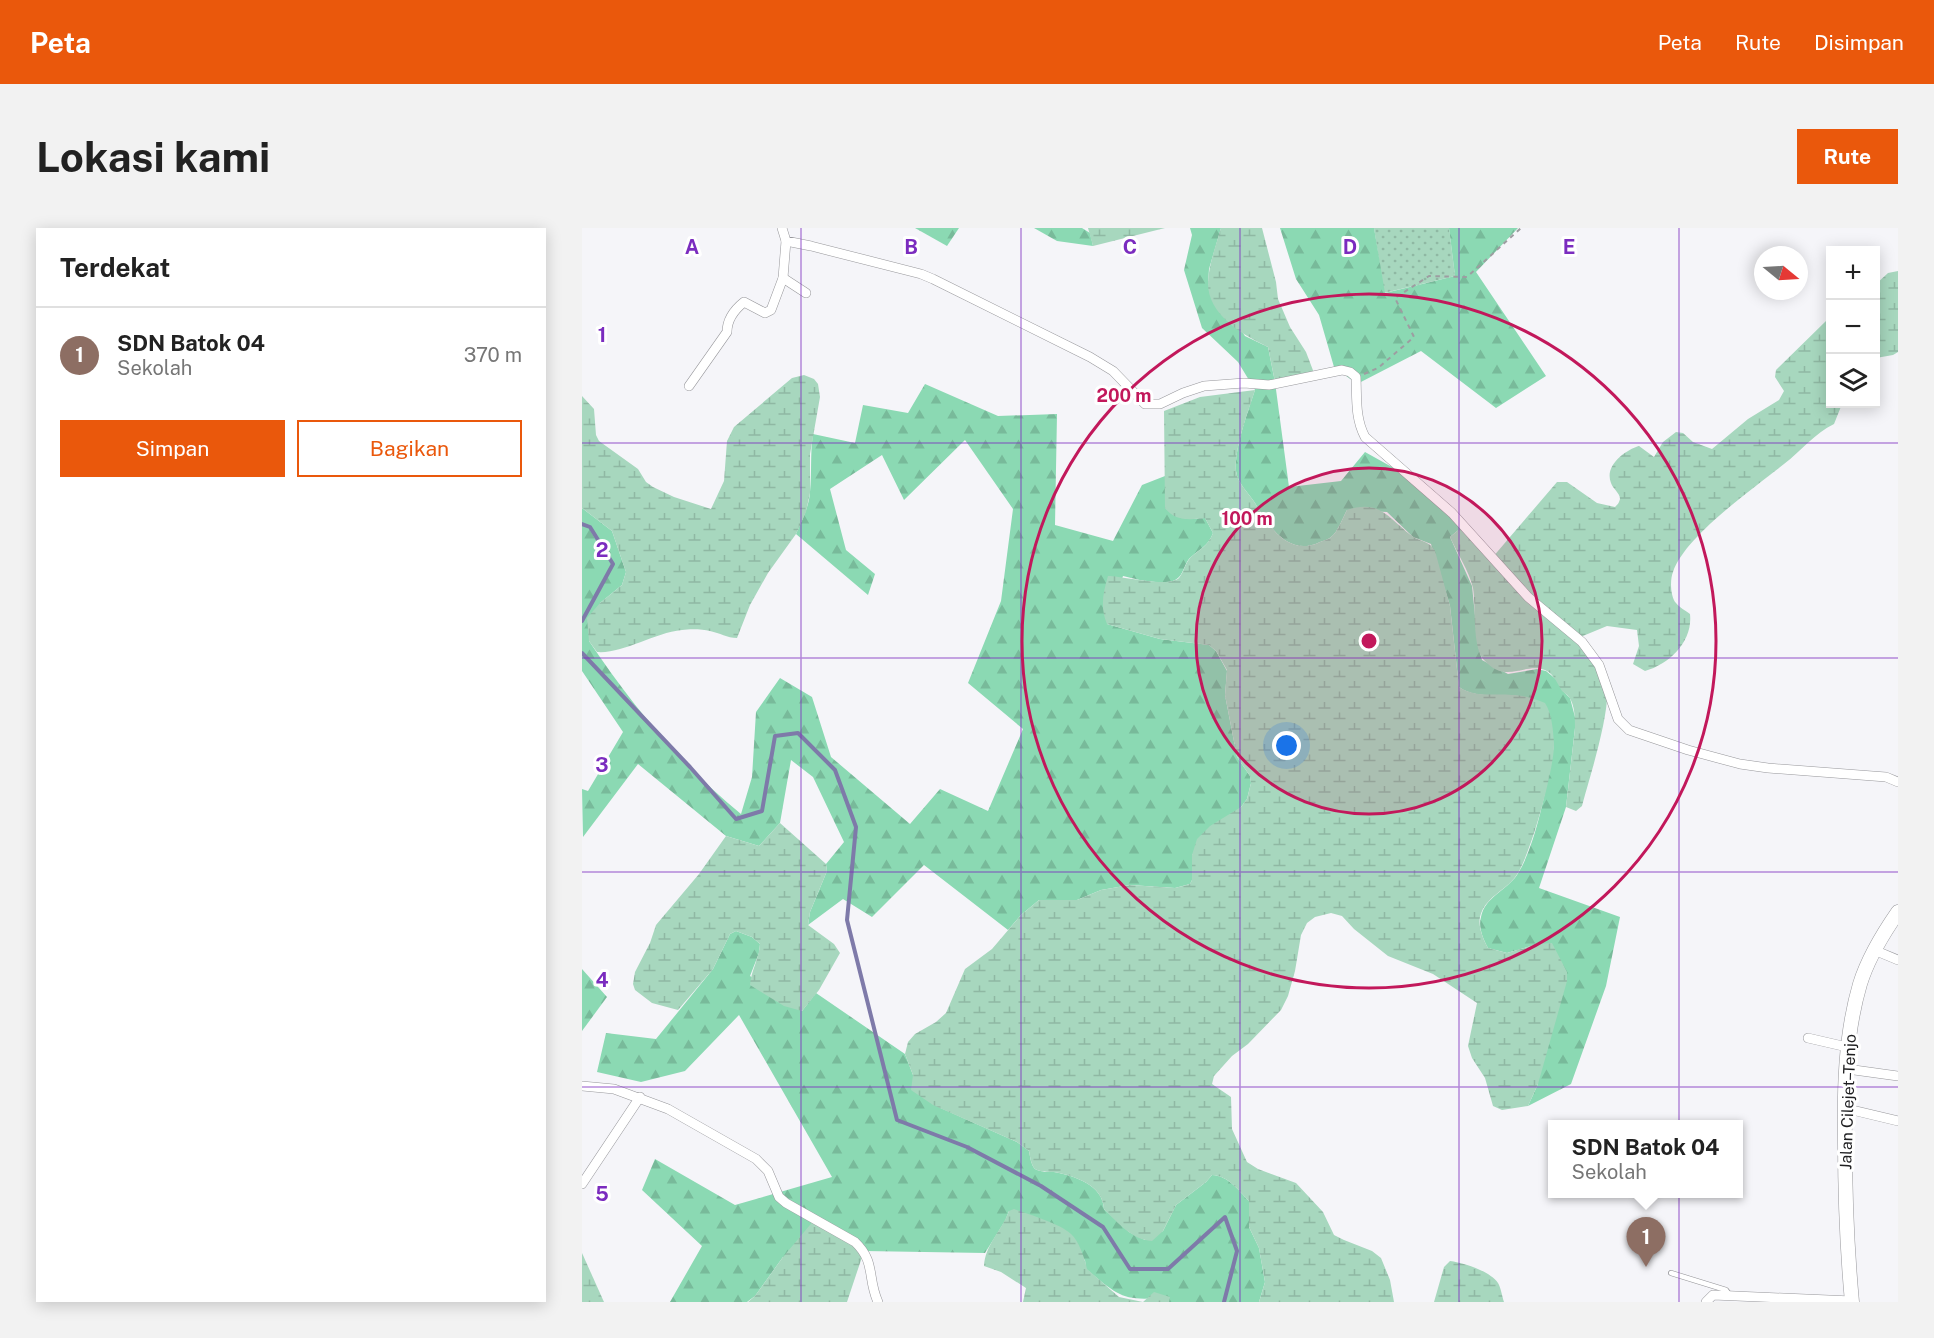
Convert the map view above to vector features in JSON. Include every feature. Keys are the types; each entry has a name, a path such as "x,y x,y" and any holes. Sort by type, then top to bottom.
{"main road":[{"name":"Jalan Cilejet–Tenjo","path":"1852,1301 1845,1226 1844,1108 1847,1047 1860,985 1874,950 1898,912"}],"street":[{"path":"689,386 727,332 727,322 741,304 744,302 765,313 771,310 783,278 786,241 782,228"},
{"path":"786,241 822,248 933,279 1090,357 1113,371 1145,404 1160,404 1204,386 1244,383 1269,385 1342,370 1350,372 1356,377 1357,416 1365,437 1452,513 1528,597 1582,642 1599,665 1618,719 1629,730 1688,750 1740,764 1886,777 1898,782"},
{"path":"783,278 807,293"},
{"path":"1874,950 1898,960"},
{"path":"1808,1038 1847,1047"},
{"path":"1846,1069 1898,1076"},
{"path":"582,1086 614,1089 640,1097 668,1109 756,1159 768,1171 779,1197 786,1203 855,1242 869,1259 873,1292 878,1302"},
{"path":"582,1184 640,1097"},
{"path":"1844,1108 1898,1121"},
{"path":"1706,1302 1713,1295 1852,1301"}],"lane":[{"path":"1671,1274 1726,1290 1730,1296"}],"path":[{"path":"1356,377 1378,368 1414,337 1395,298 1430,276 1467,277 1521,228"}],"green space":[{"path":"915,228 959,228 947,246"},
{"path":"1034,228 1082,228 1090,233 1093,246 1057,241"},
{"path":"1088,228 1165,228 1093,246"},
{"path":"1190,228 1221,228 1209,269 1208,284 1245,336 1268,347 1289,487 1341,481 1365,452 1426,486 1462,527 1450,537 1472,586 1478,645 1482,660 1508,674 1537,669 1546,671 1557,680 1570,698 1575,717 1575,728 1566,807 1539,888 1620,917 1606,986 1571,1084 1528,1106 1538,1084 1538,944 1507,953 1488,948 1484,941 1480,921 1487,904 1512,881 1524,862 1536,830 1554,745 1513,695 1471,693 1459,687 1450,606 1431,544 1413,537 1387,512 1347,510 1334,535 1307,546 1288,542 1272,529 1241,484 1236,471 1239,441 1255,390 1238,362 1202,328 1184,270 1192,235"},
{"path":"1221,228 1262,228 1278,299 1290,327 1306,352 1314,373 1275,382 1268,347 1237,330 1213,304 1208,282"},
{"path":"1280,228 1374,228 1385,293 1455,276 1449,228 1518,228 1476,272 1546,376 1496,408 1421,351 1357,384 1334,367 1319,315 1296,279"},
{"path":"1374,228 1449,228 1455,276 1384,293"},
{"path":"1898,271 1898,352 1880,357 1880,280 1888,273"},
{"path":"1826,321 1826,408 1840,408 1834,424 1814,437 1705,528 1680,558 1672,575 1672,592 1676,603 1690,614 1690,624 1684,642 1671,657 1645,671 1633,664 1639,646 1637,630 1607,626 1578,638 1606,682 1606,708 1595,761 1582,806 1576,811 1566,807 1575,728 1571,700 1553,676 1545,670 1537,668 1500,671 1484,660 1480,654 1476,636 1473,588 1450,537 1462,527 1492,558 1557,482 1567,482 1597,503 1615,507 1620,499 1611,483 1610,471 1622,455 1639,446 1654,457 1663,442 1676,432 1683,433 1693,442 1712,449 1748,419 1779,400 1784,391 1775,377 1776,370"},
{"path":"804,375 814,379 818,384 820,397 810,454 810,493 806,512 796,534 768,573 750,605 737,638 707,630 685,630 660,635 617,650 597,652 589,641 587,618 600,603 622,585 626,572 612,531 582,508 582,396 594,409 596,435 599,441 638,469 646,482 653,487 674,497 711,509 724,481 727,441 734,427 792,378"},
{"path":"925,384 998,416 1057,414 1055,525 1113,541 1142,485 1165,476 1165,508 1183,518 1205,518 1213,533 1206,544 1189,559 1181,575 1174,580 1152,582 1123,576 1107,624 1160,639 1209,645 1216,651 1227,671 1225,695 1237,757 1250,776 1251,783 1247,799 1241,807 1192,855 1190,884 1175,888 1130,885 1101,890 1077,900 1039,900 1008,930 924,865 872,917 843,899 808,925 810,912 827,871 826,864 844,842 813,777 791,760 780,823 759,846 726,836 638,764 583,837 582,789 588,791 623,732 582,671 582,508 612,531 626,572 622,585 600,603 589,641 622,688 678,755 741,814 752,777 756,712 780,678 812,697 831,757 910,824 940,789 988,811 1023,729 968,683 1001,601 1013,509 965,440 904,500 882,455 830,489 846,550 875,574 868,595 796,534 809,498 813,434 855,443 863,405 908,413"},
{"path":"1255,390 1239,442 1236,471 1241,484 1272,529 1288,542 1307,546 1334,535 1347,510 1368,507 1384,512 1412,536 1431,545 1435,551 1450,606 1459,687 1471,693 1520,696 1545,703 1553,728 1554,743 1550,771 1541,811 1528,851 1516,876 1486,904 1480,917 1481,933 1488,948 1507,953 1538,944 1552,943 1567,972 1567,981 1538,1084 1528,1106 1502,1110 1493,1106 1485,1078 1472,1058 1468,1046 1477,1003 1433,974 1388,956 1354,929 1342,916 1331,913 1315,917 1307,923 1301,935 1288,996 1281,1010 1214,1076 1212,1084 1231,1097 1232,1129 1247,1162 1258,1169 1296,1183 1323,1212 1334,1235 1372,1251 1381,1258 1390,1280 1394,1302 1259,1302 1265,1282 1259,1248 1249,1227 1249,1201 1228,1181 1212,1175 1176,1205 1163,1231 1152,1241 1145,1240 1125,1230 1104,1209 1099,1194 1086,1183 1062,1174 1035,1169 1029,1151 1017,1142 933,1105 911,1090 913,1075 905,1054 908,1042 915,1034 936,1022 946,1013 965,969 992,949 1021,915 1039,900 1077,900 1101,890 1130,885 1175,888 1190,884 1192,855 1197,839 1210,826 1241,807 1247,799 1251,783 1250,776 1237,757 1225,695 1227,670 1216,651 1209,645 1160,639 1107,624 1103,600 1108,576 1156,582 1174,581 1179,578 1189,559 1206,544 1213,533 1205,518 1178,517 1165,508 1164,411 1200,397"},
{"path":"780,823 826,864 827,871 810,912 808,925 834,944 840,953 819,990 802,1011 784,1006 750,985 760,944 752,937 736,931 730,934 713,969 678,1010 652,1003 635,990 633,984 635,972 650,943 656,925 699,874 726,836 759,846"},
{"path":"736,931 752,937 760,944 750,976 802,1011 816,993 905,1054 913,1075 934,1105 1017,1142 1029,1151 1035,1169 1062,1174 1087,1183 1099,1194 1104,1209 1129,1232 1145,1240 1163,1231 1176,1205 1212,1175 1228,1181 1249,1201 1249,1227 1259,1248 1265,1282 1259,1302 1169,1302 1169,1297 1131,1298 1107,1286 1086,1269 1085,1260 1009,1211 985,1253 864,1251 783,1257 755,1296 747,1302 670,1302 702,1246 642,1190 655,1159 735,1205 832,1177 739,1015 685,1071 641,1082 597,1072 606,1033 656,1039 713,969 730,934"},
{"path":"582,969 607,997 582,1031"},
{"path":"1014,1209 1066,1230 1079,1246 1087,1269 1119,1297 1143,1302 1023,1302 1026,1288 1001,1272 984,1266 987,1251 1009,1211"},
{"path":"815,1219 837,1226 864,1251 847,1302 748,1302 755,1296 783,1257"},
{"path":"582,1253 604,1302 582,1302"},
{"path":"1450,1261 1489,1275 1498,1283 1504,1302 1434,1302 1444,1267"},
{"path":"1154,1292 1170,1297 1169,1302 1143,1302"}],"waterway":[{"path":"582,524 590,527 613,564 582,621"},
{"path":"582,653 736,819 762,811 775,736 798,733 835,770 856,827 847,920 897,1120 967,1147 1041,1186 1103,1227 1130,1269 1168,1269 1225,1217 1237,1251 1224,1302"}],"place":[{"name":"SDN Batok 04","path":"1646,1267"}]}
